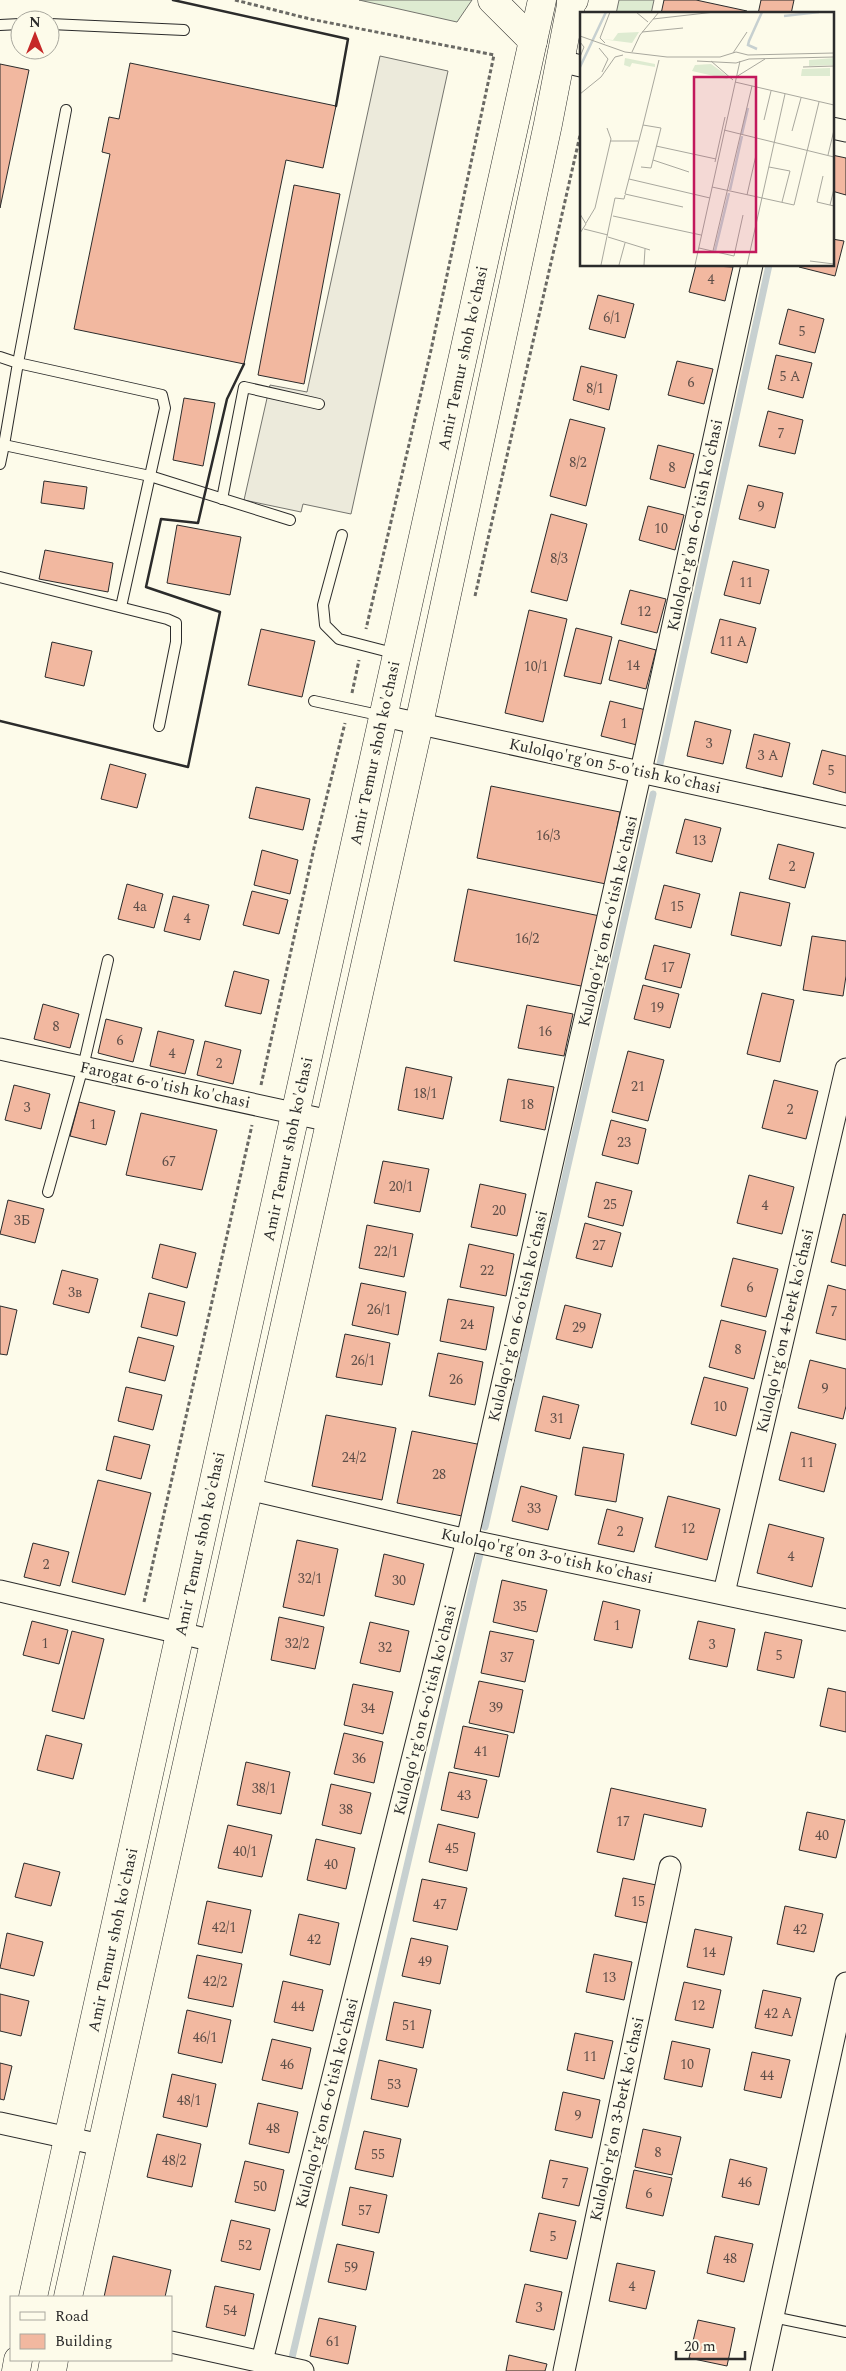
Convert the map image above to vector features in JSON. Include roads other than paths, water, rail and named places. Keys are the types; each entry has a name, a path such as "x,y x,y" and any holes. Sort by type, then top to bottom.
{"main road":[{"path":"492,0 533,41"},
{"name":"Amir Temur shoh ko'chasi","path":"33,2296 542,0"},
{"name":"Amir Temur shoh ko'chasi","path":"68,2296 419,724 570,64 572,1"}],"street":[{"name":"Kulolqo'rg'on 6-o'tish ko'chasi","path":"262,2361 468,1540 641,771 752,266"},
{"name":"Kulolqo'rg'on 5-o'tish ko'chasi","path":"384,716 846,817"},
{"name":"Farogat 6-o'tish ko'chasi","path":"0,1049 330,1121"},
{"name":"Kulolqo'rg'on 4-berk ko'chasi","path":"724,1593 846,1069"},
{"name":"Kulolqo'rg'on 3-o'tish ko'chasi","path":"248,1489 468,1540 846,1620"},
{"path":"0,1591 214,1641"},
{"name":"Kulolqo'rg'on 3-berk ko'chasi","path":"564,2371 670,1867"},
{"path":"761,2371 846,1983"},
{"path":"0,2123 101,2145"},
{"path":"172,2342 303,2371"}],"lane":[{"path":"60,24 184,30"},
{"path":"0,464 66,110"},
{"path":"0,357 18,363 162,396 165,408 121,607"},
{"path":"222,499 244,388 319,404"},
{"path":"4,445 150,476 290,520"},
{"path":"342,535 323,605 325,625 339,639 397,654"},
{"path":"0,577 167,619 176,623 176,642 159,726"},
{"path":"314,701 384,716"},
{"path":"48,1192 83,1067 108,960"},
{"path":"773,2317 846,2332"}],"waterway":[{"path":"660,764 769,266"},
{"path":"485,1527 653,794"},
{"path":"291,2362 480,1554"}]}
